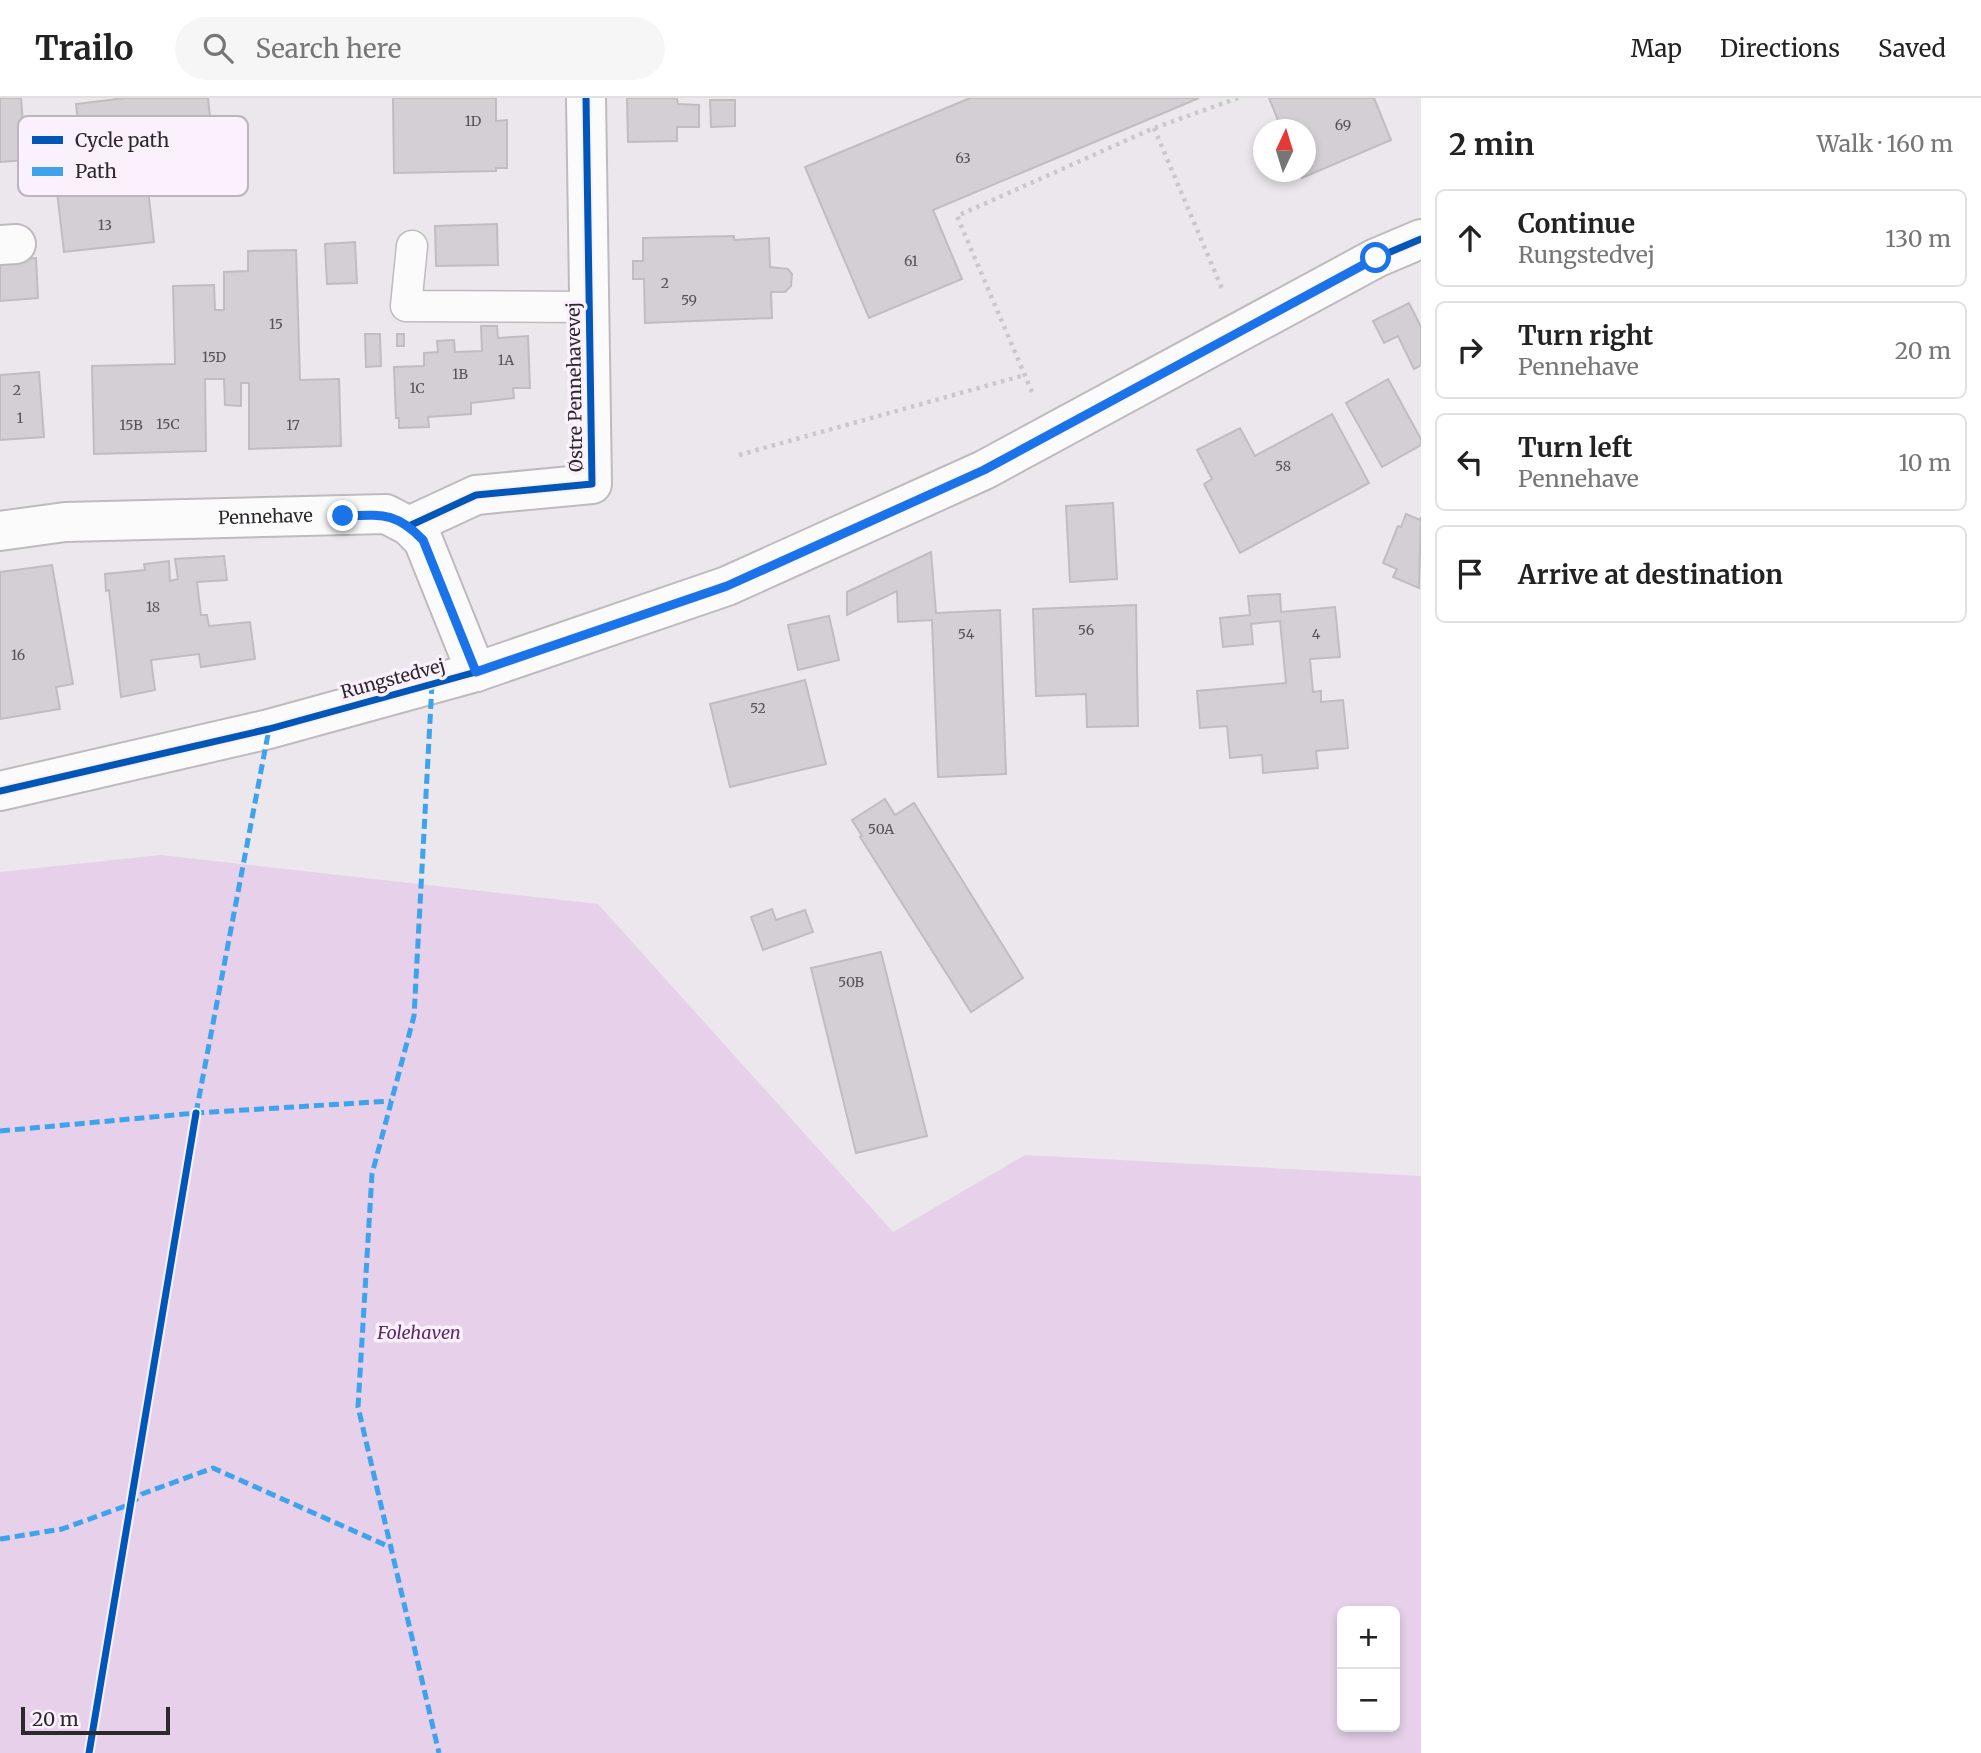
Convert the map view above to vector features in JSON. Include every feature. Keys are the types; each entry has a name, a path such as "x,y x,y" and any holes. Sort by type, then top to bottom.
{"main road":[{"name":"Østre Pennehavevej","path":"409,526 476,495 592,484 586,98"},
{"name":"Rungstedvej","path":"0,791 270,729 476,672 727,586 984,470 1376,258 1421,239"},
{"name":"Pennehave","path":"0,531 65,522 386,514 409,526"},
{"path":"409,526 423,540 476,672"}],"lane":[{"path":"412,246 406,306 589,307"}],"path":[{"path":"1049,435 957,216 1154,128 1238,98"},
{"path":"1154,128 1240,332"},
{"path":"739,455 1025,375"}],"green space":[{"name":"Folehaven","path":"161,855 598,904 893,1232 1025,1155 1421,1176 1421,1753 0,1753 0,872"}],"building":[{"path":"0,98 21,98 22,116 18,116 18,161 0,162"},
{"path":"125,98 208,98 210,116 77,116 76,104"},
{"path":"393,98 496,98 496,121 507,120 507,168 496,168 496,171 394,173"},
{"path":"627,98 672,98 677,99 678,104 699,105 699,127 677,127 677,141 628,142"},
{"path":"970,98 1199,98 933,210 962,279 869,318 805,167"},
{"path":"1269,98 1374,98 1391,140 1316,172 1316,119 1278,119"},
{"path":"710,100 735,100 735,126 711,127"},
{"path":"58,196 149,196 154,242 64,252"},
{"path":"497,224 498,265 436,266 435,226"},
{"path":"734,236 734,240 769,238 770,267 788,269 792,274 791,286 785,292 771,292 772,318 645,323 644,279 633,279 633,261 643,261 643,238"},
{"path":"355,242 357,283 327,284 325,244"},
{"path":"296,250 300,380 339,379 341,446 249,449 249,383 241,383 241,406 225,405 224,379 205,379 206,451 94,454 92,366 175,364 173,286 214,285 215,310 224,310 224,272 248,271 248,251"},
{"path":"36,258 38,298 0,301 0,260"},
{"path":"1409,303 1421,327 1421,365 1414,369 1398,336 1384,343 1373,321"},
{"path":"481,326 497,326 498,338 528,336 530,388 513,388 514,398 471,403 471,414 428,417 429,427 399,428 399,418 396,418 394,367 424,366 424,353 438,352 437,341 454,340 455,352 482,351"},
{"path":"365,334 380,334 381,366 366,367"},
{"path":"397,334 404,334 404,346 397,346"},
{"path":"39,372 44,437 0,440 0,375"},
{"path":"1388,379 1421,439 1421,445 1382,467 1346,403"},
{"path":"1332,414 1369,483 1240,553 1204,484 1212,479 1197,450 1240,428 1255,456"},
{"path":"1113,503 1117,579 1070,582 1066,506"},
{"path":"1406,514 1420,520 1421,517 1419,588 1393,577 1397,569 1383,563 1398,526 1401,527"},
{"path":"931,552 936,613 1000,610 1006,774 938,777 932,620 898,622 897,591 847,615 847,592"},
{"path":"224,556 227,580 197,582 201,615 207,615 209,626 250,622 255,659 201,667 199,654 151,660 155,690 121,697 105,574 145,570 144,564 169,561 170,581 178,579 175,559"},
{"path":"52,565 73,684 56,687 60,709 0,719 0,572"},
{"path":"1280,594 1281,612 1335,607 1340,657 1310,659 1313,692 1321,691 1321,702 1343,700 1348,748 1316,751 1318,768 1263,773 1262,755 1230,758 1227,726 1200,728 1197,691 1286,683 1280,621 1251,624 1253,644 1223,647 1220,618 1250,615 1248,596"},
{"path":"1136,605 1138,726 1087,727 1086,694 1036,696 1033,609"},
{"path":"829,616 839,660 798,670 788,625"},
{"path":"805,680 826,764 730,787 710,704"},
{"path":"885,799 895,815 914,803 1023,978 971,1012 860,837 862,836 852,820"},
{"path":"772,909 776,920 805,910 813,932 763,950 751,917"},
{"path":"881,952 927,1136 856,1153 811,968"}],"marked path":[{"path":"432,684 414,1016 372,1174 358,1407 439,1753"},
{"path":"196,1113 269,729"},
{"path":"0,1131 196,1113 391,1101"},
{"path":"0,1539 62,1529 131,1504 142,1494 213,1468 392,1548"}],"cycle path":[{"path":"409,526 476,495 592,484 586,98"},
{"path":"0,791 269,729 476,672 727,586 984,470 1376,258 1421,239"},
{"path":"89,1753 196,1113"}],"route":[{"path":"343,516 386,514 409,526 423,540 476,672 727,586 984,470 1376,258"}]}
